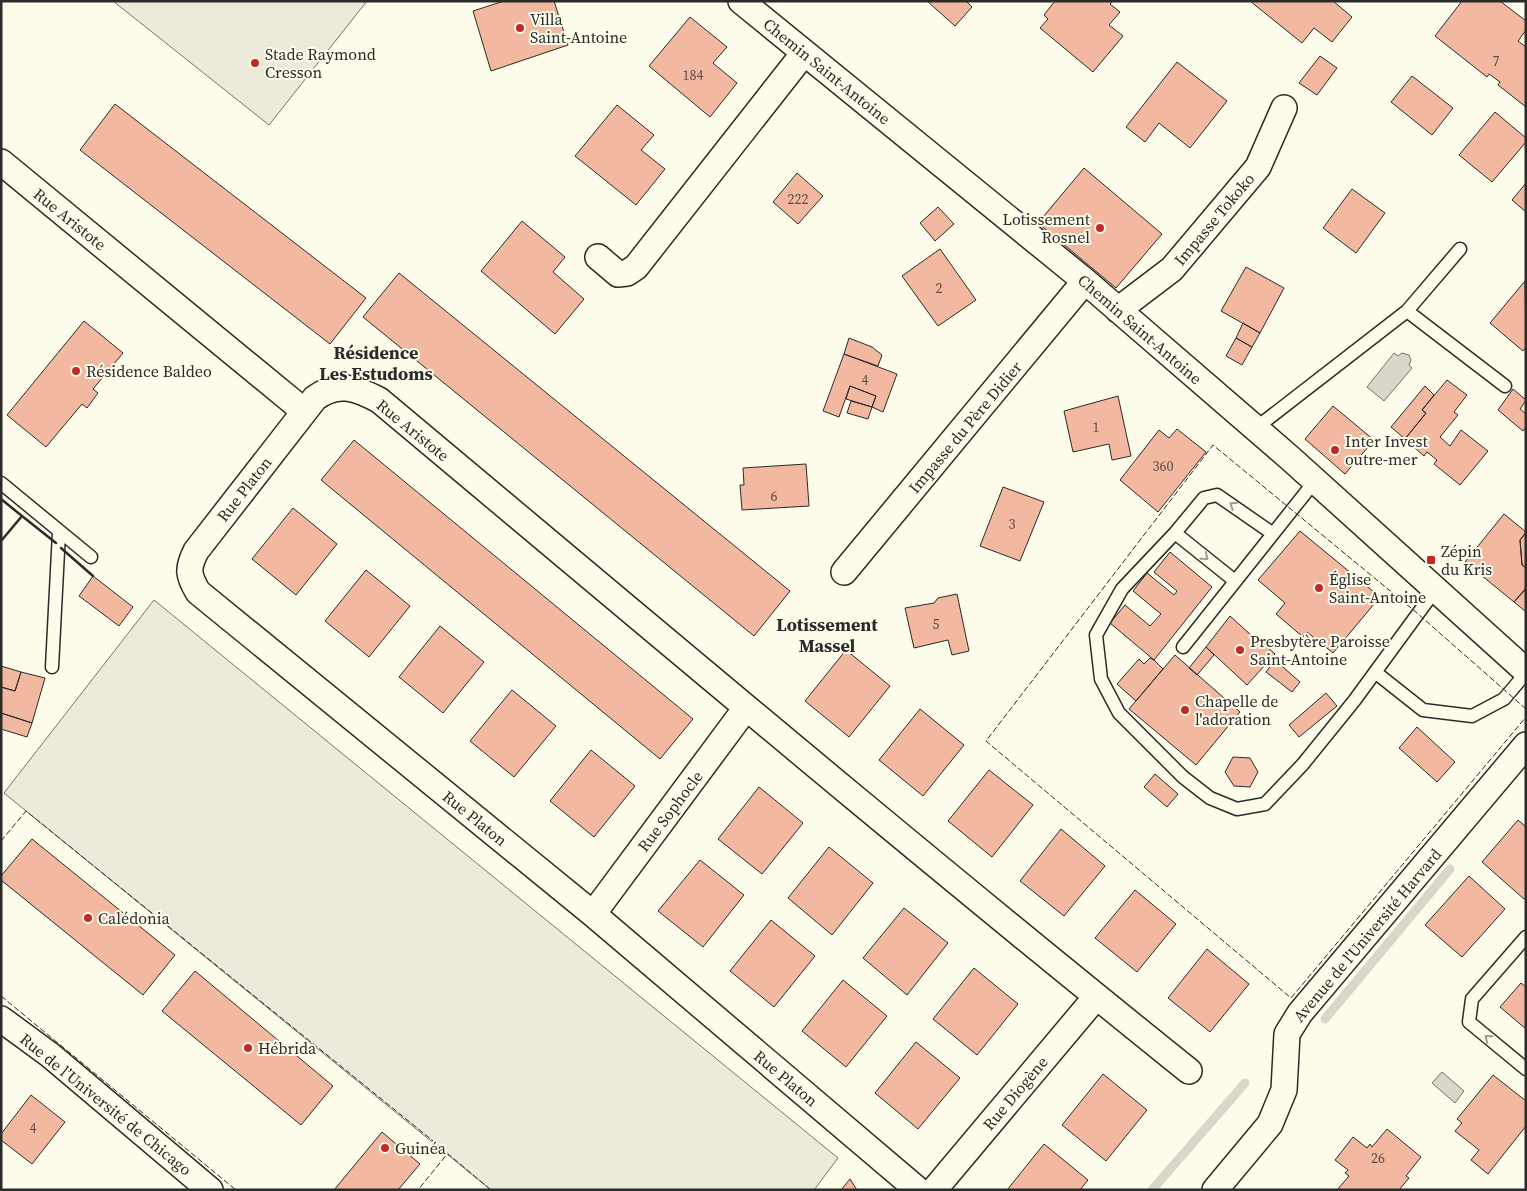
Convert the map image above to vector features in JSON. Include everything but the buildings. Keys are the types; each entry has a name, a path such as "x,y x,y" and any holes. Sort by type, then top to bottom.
{"street":[{"name":"Chemin Saint-Antoine","path":"741,1 1085,281 1256,428 1526,672"},
{"path":"598,257 618,274 627,273 636,267 804,53"},
{"name":"Impasse Tokoko","path":"1118,310 1172,269 1258,167 1284,108"},
{"name":"Rue Aristote","path":"1,162 304,411 324,391 334,388 355,390 379,400 746,708"},
{"name":"Impasse du Père Didier","path":"844,572 1085,281"},
{"name":"Rue Platon","path":"304,411 196,552 190,566 191,580 198,592 593,914 918,1190"},
{"path":"746,708 1096,997 1189,1071"},
{"name":"Rue Sophocle","path":"593,914 746,708"},
{"name":"Avenue de l'Université Harvard","path":"1215,1190 1270,1124 1284,1090 1287,1034 1300,1013 1526,746"},
{"name":"Rue Diogène","path":"934,1190 1096,997"},
{"name":"Rue de l’Université de Chicago","path":"1,1019 50,1055 210,1190"}],"lane":[{"path":"1256,428 1278,413 1406,311 1460,249"},
{"path":"1406,311 1505,386"},
{"path":"1183,646 1315,481"},
{"path":"1,483 91,557"},
{"path":"1272,534 1217,496 1204,498 1175,533 1122,589 1096,636 1101,679 1119,713 1183,777 1210,798 1237,809 1265,804 1303,764 1354,701 1436,589"},
{"path":"52,667 60,532"},
{"path":"1175,533 1234,581"},
{"path":"1374,672 1423,710 1472,716 1504,699 1526,672"},
{"path":"1526,937 1472,999 1469,1022 1526,1069"}],"shaded area":[{"name":"Stade Raymond Cresson","path":"113,1 367,1 269,125"},
{"path":"1394,353 1398,356 1402,353 1409,355 1411,360 1409,365 1412,368 1384,401 1367,387"},
{"path":"154,600 838,1158 814,1190 491,1190 4,793"},
{"path":"1442,1072 1464,1091 1455,1103 1432,1083"}],"waterway":[{"path":"1325,1019 1450,869"},
{"path":"1152,1190 1245,1083"}],"fence":[{"path":"1526,709 1417,613 1213,445 986,741 1291,998 1526,717"},
{"path":"1,841 26,811 448,1153 418,1190"},
{"path":"1,996 236,1190"},
{"path":"447,1153 491,1190"}],"wall":[{"path":"1,499 22,516"},
{"path":"1,541 22,516 56,543"},
{"path":"61,548 93,576"}],"place":[{"name":"Villa Saint-Antoine","path":"520,28"},
{"name":"Stade Raymond Cresson","path":"255,63"},
{"name":"Lotissement Rosnel","path":"1100,228"},
{"name":"Résidence Baldeo","path":"76,371"},
{"name":"Inter Invest outre-mer","path":"1335,450"},
{"name":"Zépin du Kris","path":"1431,560"},
{"name":"Église Saint-Antoine","path":"1319,588"},
{"name":"Presbytère Paroisse Saint-Antoine","path":"1240,650"},
{"name":"Chapelle de l'adoration","path":"1185,710"},
{"name":"Calédonia","path":"88,918"},
{"name":"Hébrida","path":"248,1048"},
{"name":"Guinéa","path":"385,1148"}],"district":[{"name":"Résidence Les Estudoms","path":"376,362"},
{"name":"Lotissement Massel","path":"827,634"}]}
